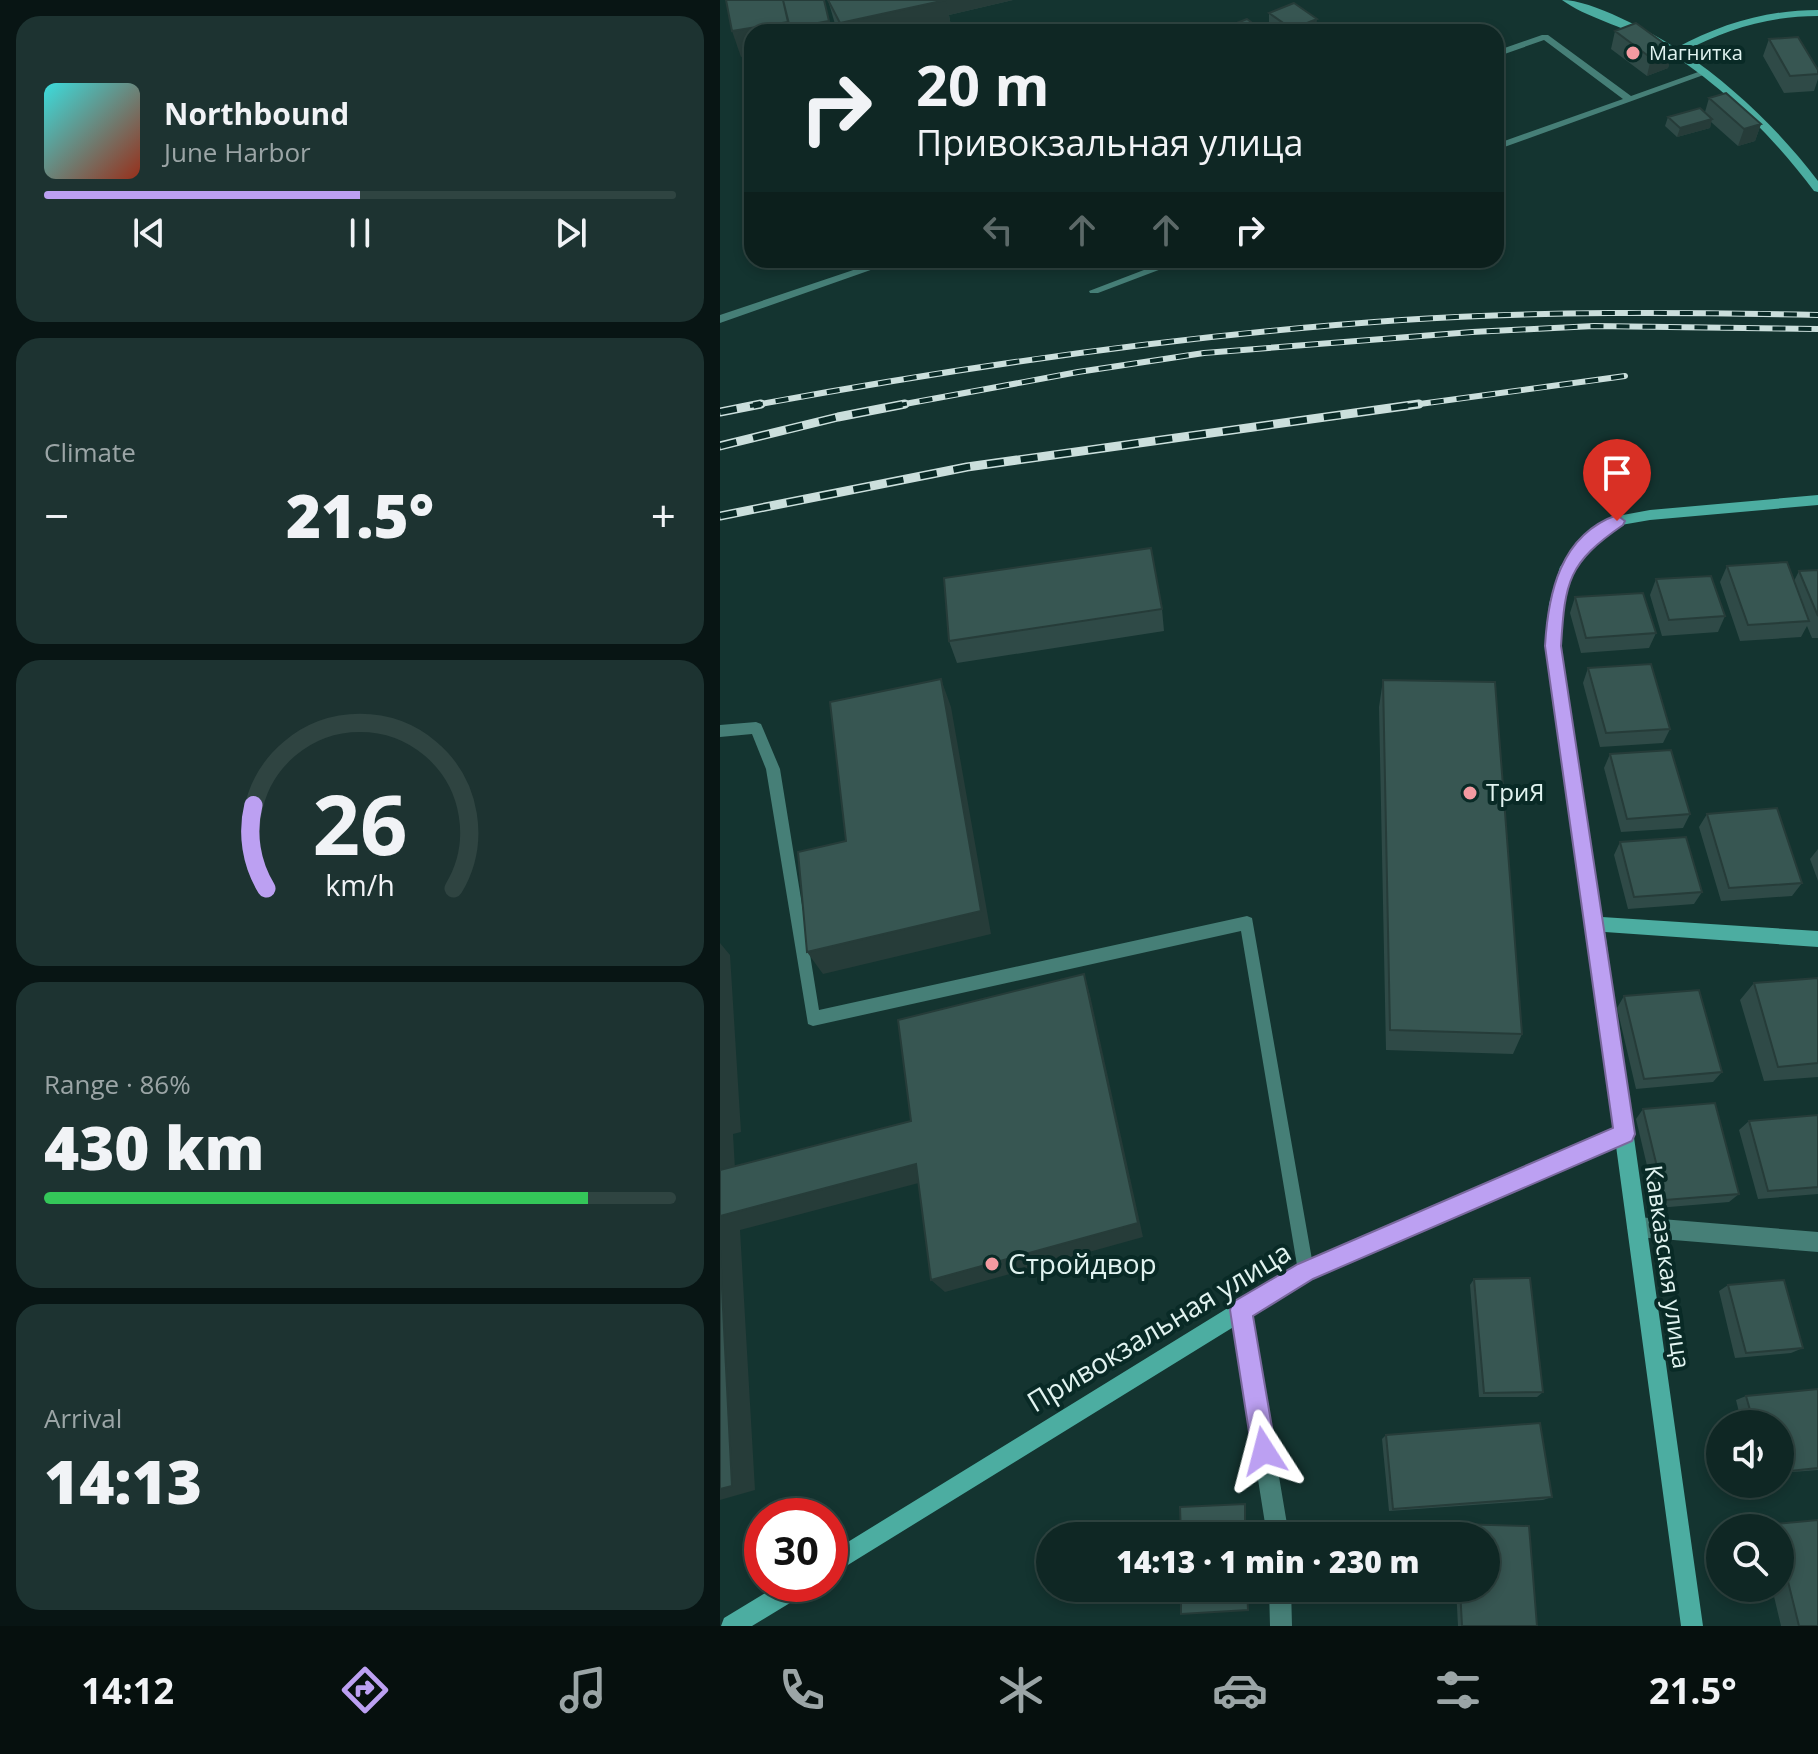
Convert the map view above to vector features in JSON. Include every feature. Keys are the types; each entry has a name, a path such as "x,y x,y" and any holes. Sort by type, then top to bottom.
{"main road":[{"path":"1567,0 1676,52 1704,73 1758,120 1818,189"},
{"path":"1676,52 1711,33 1746,20 1774,13 1818,13"},
{"name":"Кавказская улица","path":"1692,1626 1595,924 1553,646 1556,604 1567,567 1586,543 1617,521 1650,515 1818,500"},
{"path":"1595,924 1818,939"},
{"name":"Привокзальная улица","path":"848,1554 1306,1271 1624,1134"},
{"path":"732,1626 771,1602"}],"street":[{"path":"1637,1227 1818,1242"},
{"path":"1241,1310 1276,1522"},
{"path":"1280,1602 1281,1626"}],"lane":[{"path":"1504,51 1545,37 1630,99"},
{"path":"1504,144 1704,73"},
{"path":"720,319 870,268"},
{"path":"1094,291 1158,268"},
{"path":"720,731 756,728 773,769 813,1019 1247,923 1306,1271"}],"building":[{"path":"726,0 783,0 788,22 744,24 744,29 732,31"},
{"path":"783,0 824,0 829,21 789,24"},
{"path":"828,0 946,0 840,23"},
{"path":"1294,3 1317,19 1304,24 1285,24 1269,13"},
{"path":"1247,19 1254,24 1234,24"},
{"path":"1636,23 1673,50 1651,58 1615,31"},
{"path":"1798,37 1818,74 1790,76 1769,39"},
{"path":"1726,93 1761,124 1744,129 1709,98"},
{"path":"1700,108 1712,119 1680,128 1668,117"},
{"path":"1151,548 1162,609 949,641 944,578"},
{"path":"1787,562 1809,621 1748,625 1727,566"},
{"path":"1818,570 1818,616 1799,571"},
{"path":"1711,576 1725,616 1669,620 1656,579"},
{"path":"1643,593 1656,633 1586,638 1575,597"},
{"path":"1651,664 1670,729 1606,733 1588,668"},
{"path":"941,679 981,911 807,952 798,852 846,841 830,702"},
{"path":"1383,680 1495,682 1522,1034 1390,1030"},
{"path":"1671,750 1690,814 1627,819 1610,754"},
{"path":"1777,808 1802,883 1729,888 1707,814"},
{"path":"1686,837 1702,892 1634,897 1620,842"},
{"name":"Стройдвор","path":"1084,974 1138,1223 931,1280 916,1164 720,1216 720,1170 911,1121 898,1020"},
{"path":"1818,978 1818,1063 1778,1067 1754,983"},
{"path":"1699,990 1722,1072 1644,1079 1624,996"},
{"path":"1715,1103 1739,1194 1665,1200 1643,1109"},
{"path":"1818,1115 1818,1187 1768,1191 1749,1121"},
{"path":"720,1249 732,1486 720,1489"},
{"path":"1530,1278 1543,1392 1484,1393 1474,1279"},
{"path":"1784,1280 1803,1348 1746,1353 1728,1285"},
{"path":"1818,1389 1818,1468 1794,1471 1794,1410 1750,1410 1746,1396"},
{"path":"1540,1423 1552,1497 1393,1509 1386,1435"},
{"path":"1245,1504 1245,1522 1181,1522 1180,1507"},
{"path":"1818,1520 1818,1626 1799,1626 1793,1602 1794,1522"},
{"path":"1500,1525 1529,1526 1537,1626 1462,1626 1461,1602 1500,1602"},
{"path":"1181,1602 1248,1602 1248,1610 1181,1614"}],"railway":[{"path":"757,405 1074,354 1320,326 1558,314 1818,315"},
{"path":"894,406 1078,372 1204,353 1472,332 1594,326 1818,329"},
{"path":"1405,406 1625,376"},
{"path":"757,405 761,404"},
{"path":"720,446 905,404"},
{"path":"720,516 967,467 1419,404"},
{"path":"720,412 757,405"},
{"path":"750,406 757,405"}],"place":[{"name":"Магнитка","path":"1633,53"},
{"name":"ТриЯ","path":"1470,793"},
{"name":"Стройдвор","path":"992,1264"}],"route":[{"path":"1264,1451 1241,1310 1306,1271 1624,1134 1553,646 1556,604 1567,567 1586,543 1617,521"}]}
